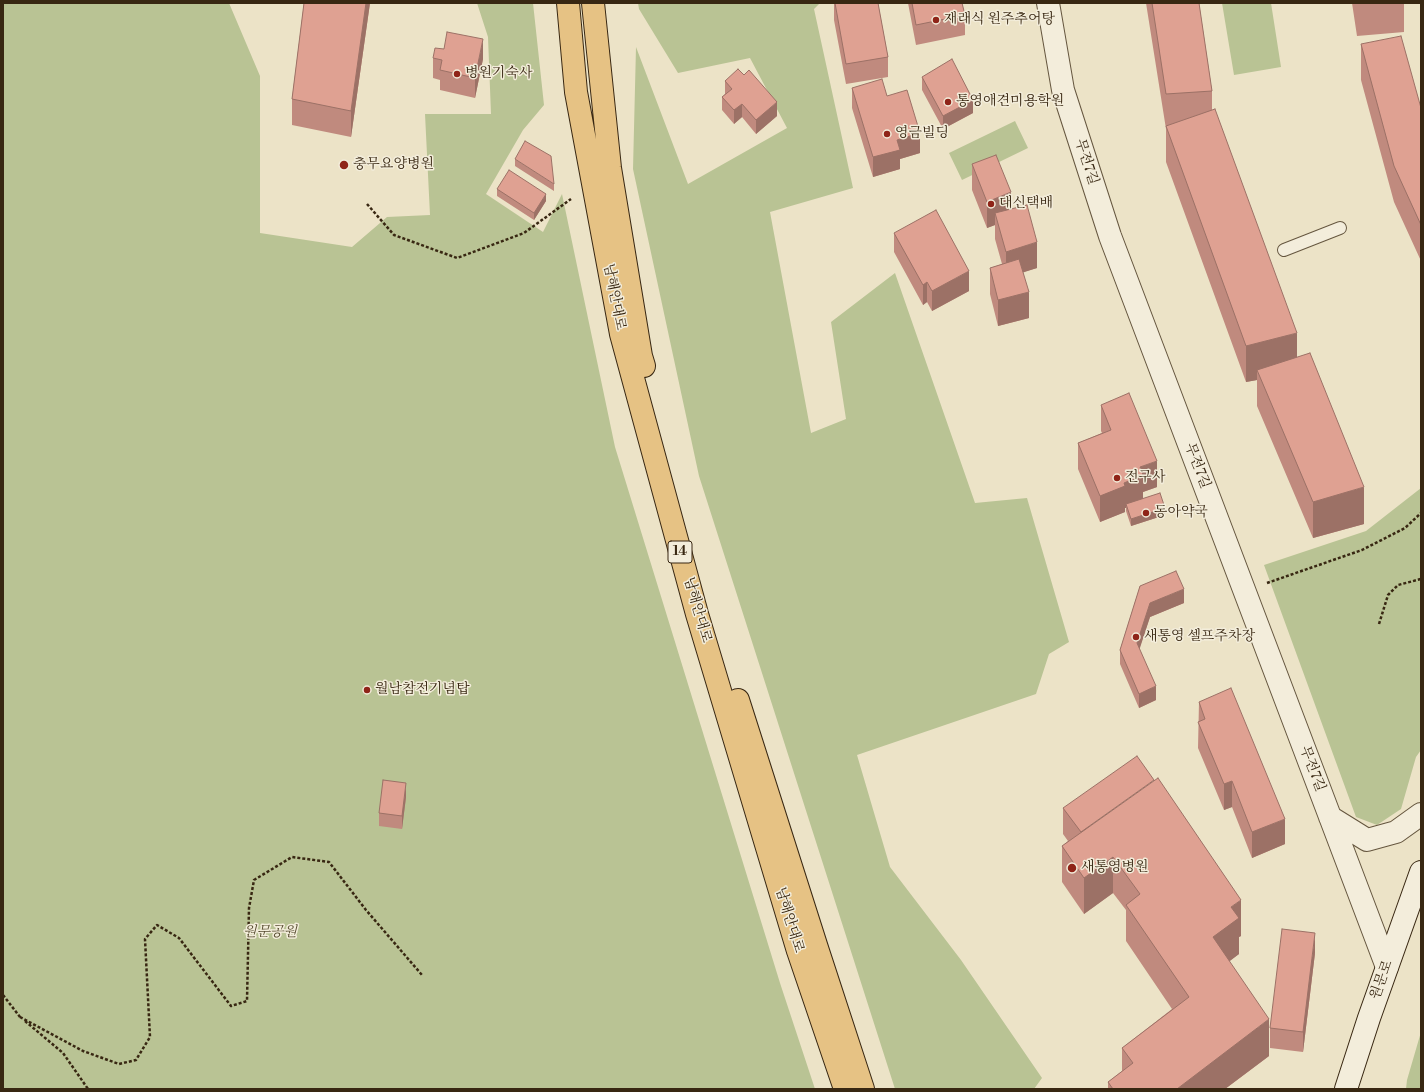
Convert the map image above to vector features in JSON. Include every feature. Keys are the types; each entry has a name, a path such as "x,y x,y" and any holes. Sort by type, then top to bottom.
{"main road":[{"name":"남해안대로","path":"568,3 576,92 621,334 697,614 798,951 845,1089"},
{"name":"남해안대로","path":"593,3 610,168 641,356 721,644 813,938 863,1089"}],"street":[{"name":"무전7길","path":"1048,3 1063,90 1110,236 1387,967"},
{"path":"1330,817 1367,840 1396,832 1421,814"},
{"name":"원문로","path":"1346,1089 1421,872"}],"lane":[{"path":"1284,250 1340,228"}],"path":[{"path":"367,204 394,235 457,258 524,233 593,184"},
{"path":"1244,591 1362,550 1405,528 1421,513"},
{"path":"1379,624 1388,595 1398,585 1421,579"},
{"path":"20,1017 83,1052 118,1064 136,1060 150,1037 145,939 157,925 179,938 231,1006 247,1001 248,908 254,880 292,857 329,862 366,910 422,976"},
{"path":"3,995 20,1017 63,1053 88,1089"}],"green space":[{"name":"원문공원","path":"3,3 229,3 260,76 260,233 352,247 387,217 430,215 425,114 491,114 488,37 477,3 533,3 544,105 523,130 486,194 543,232 562,194 615,447 780,983 815,1089 3,1089"},
{"path":"638,3 820,3 814,9 853,188 770,212 811,433 846,419 831,322 895,273 975,503 1027,498 1069,642 1049,654 1036,694 857,755 890,867 961,960 1042,1078 1034,1089 895,1089 699,476 633,169 636,47 688,184 787,128 750,58 678,73 639,9"},
{"path":"1222,3 1271,3 1281,67 1234,75"},
{"path":"1015,121 1028,148 962,180 949,153"},
{"path":"1421,488 1421,750 1416,757 1401,809 1377,825 1356,817 1264,565 1366,531"},
{"path":"1421,1032 1421,1089 1406,1089 1407,1080"}],"building":[{"name":"충무요양병원","path":"304,3 366,3 351,111 292,99"},
{"path":"835,3 878,3 888,57 846,64"},
{"path":"912,3 962,3 965,15 916,25"},
{"path":"1152,3 1199,3 1212,91 1166,94"},
{"path":"447,32 483,39 475,78 440,70 442,60 433,58 435,48 444,49"},
{"path":"1401,36 1421,108 1421,225 1394,166 1361,44"},
{"name":"통영애견미용학원","path":"952,59 973,100 943,116 922,77"},
{"path":"738,69 744,75 749,70 777,102 756,120 742,104 734,110 722,97 732,89 725,81"},
{"name":"영금빌딩","path":"882,79 887,96 907,90 920,133 897,140 900,150 873,157 852,88"},
{"path":"1215,109 1297,333 1246,346 1166,126"},
{"path":"525,141 551,156 554,184 515,159"},
{"path":"996,155 1011,192 987,202 972,164"},
{"path":"509,170 546,194 534,213 497,189"},
{"path":"1027,205 1037,242 1006,252 995,213"},
{"path":"936,210 969,271 932,291 927,282 923,285 894,233"},
{"path":"1019,259 1029,292 998,300 990,268"},
{"path":"1310,353 1364,487 1313,502 1257,370"},
{"path":"1129,393 1157,461 1140,467 1143,475 1124,483 1125,486 1100,496 1078,443 1111,430 1101,405"},
{"path":"1160,493 1165,508 1131,519 1126,504"},
{"path":"1176,571 1184,589 1150,603 1137,643 1156,686 1139,694 1120,650 1140,586"},
{"path":"1231,688 1285,819 1252,832 1232,781 1224,784 1198,722 1205,719 1199,702"},
{"path":"1137,756 1154,780 1081,832 1063,808"},
{"name":"새통영병원","path":"1158,778 1241,900 1231,907 1239,918 1213,937 1269,1019 1177,1089 1113,1089 1108,1082 1133,1063 1122,1048 1189,997 1126,905 1140,894 1113,857 1084,878 1062,846"},
{"path":"383,780 406,783 402,816 379,813"},
{"path":"1282,929 1315,933 1303,1032 1270,1028"}],"place":[{"name":"재래식 원주추어탕","path":"936,20"},
{"name":"병원기숙사","path":"457,74"},
{"name":"통영애견미용학원","path":"948,102"},
{"name":"영금빌딩","path":"887,134"},
{"name":"충무요양병원","path":"344,165"},
{"name":"대신택배","path":"991,204"},
{"name":"전구사","path":"1117,478"},
{"name":"동아약국","path":"1146,513"},
{"name":"새통영 셀프주차장","path":"1136,637"},
{"name":"월남참전기념탑","path":"367,690"},
{"name":"새통영병원","path":"1072,868"}]}
